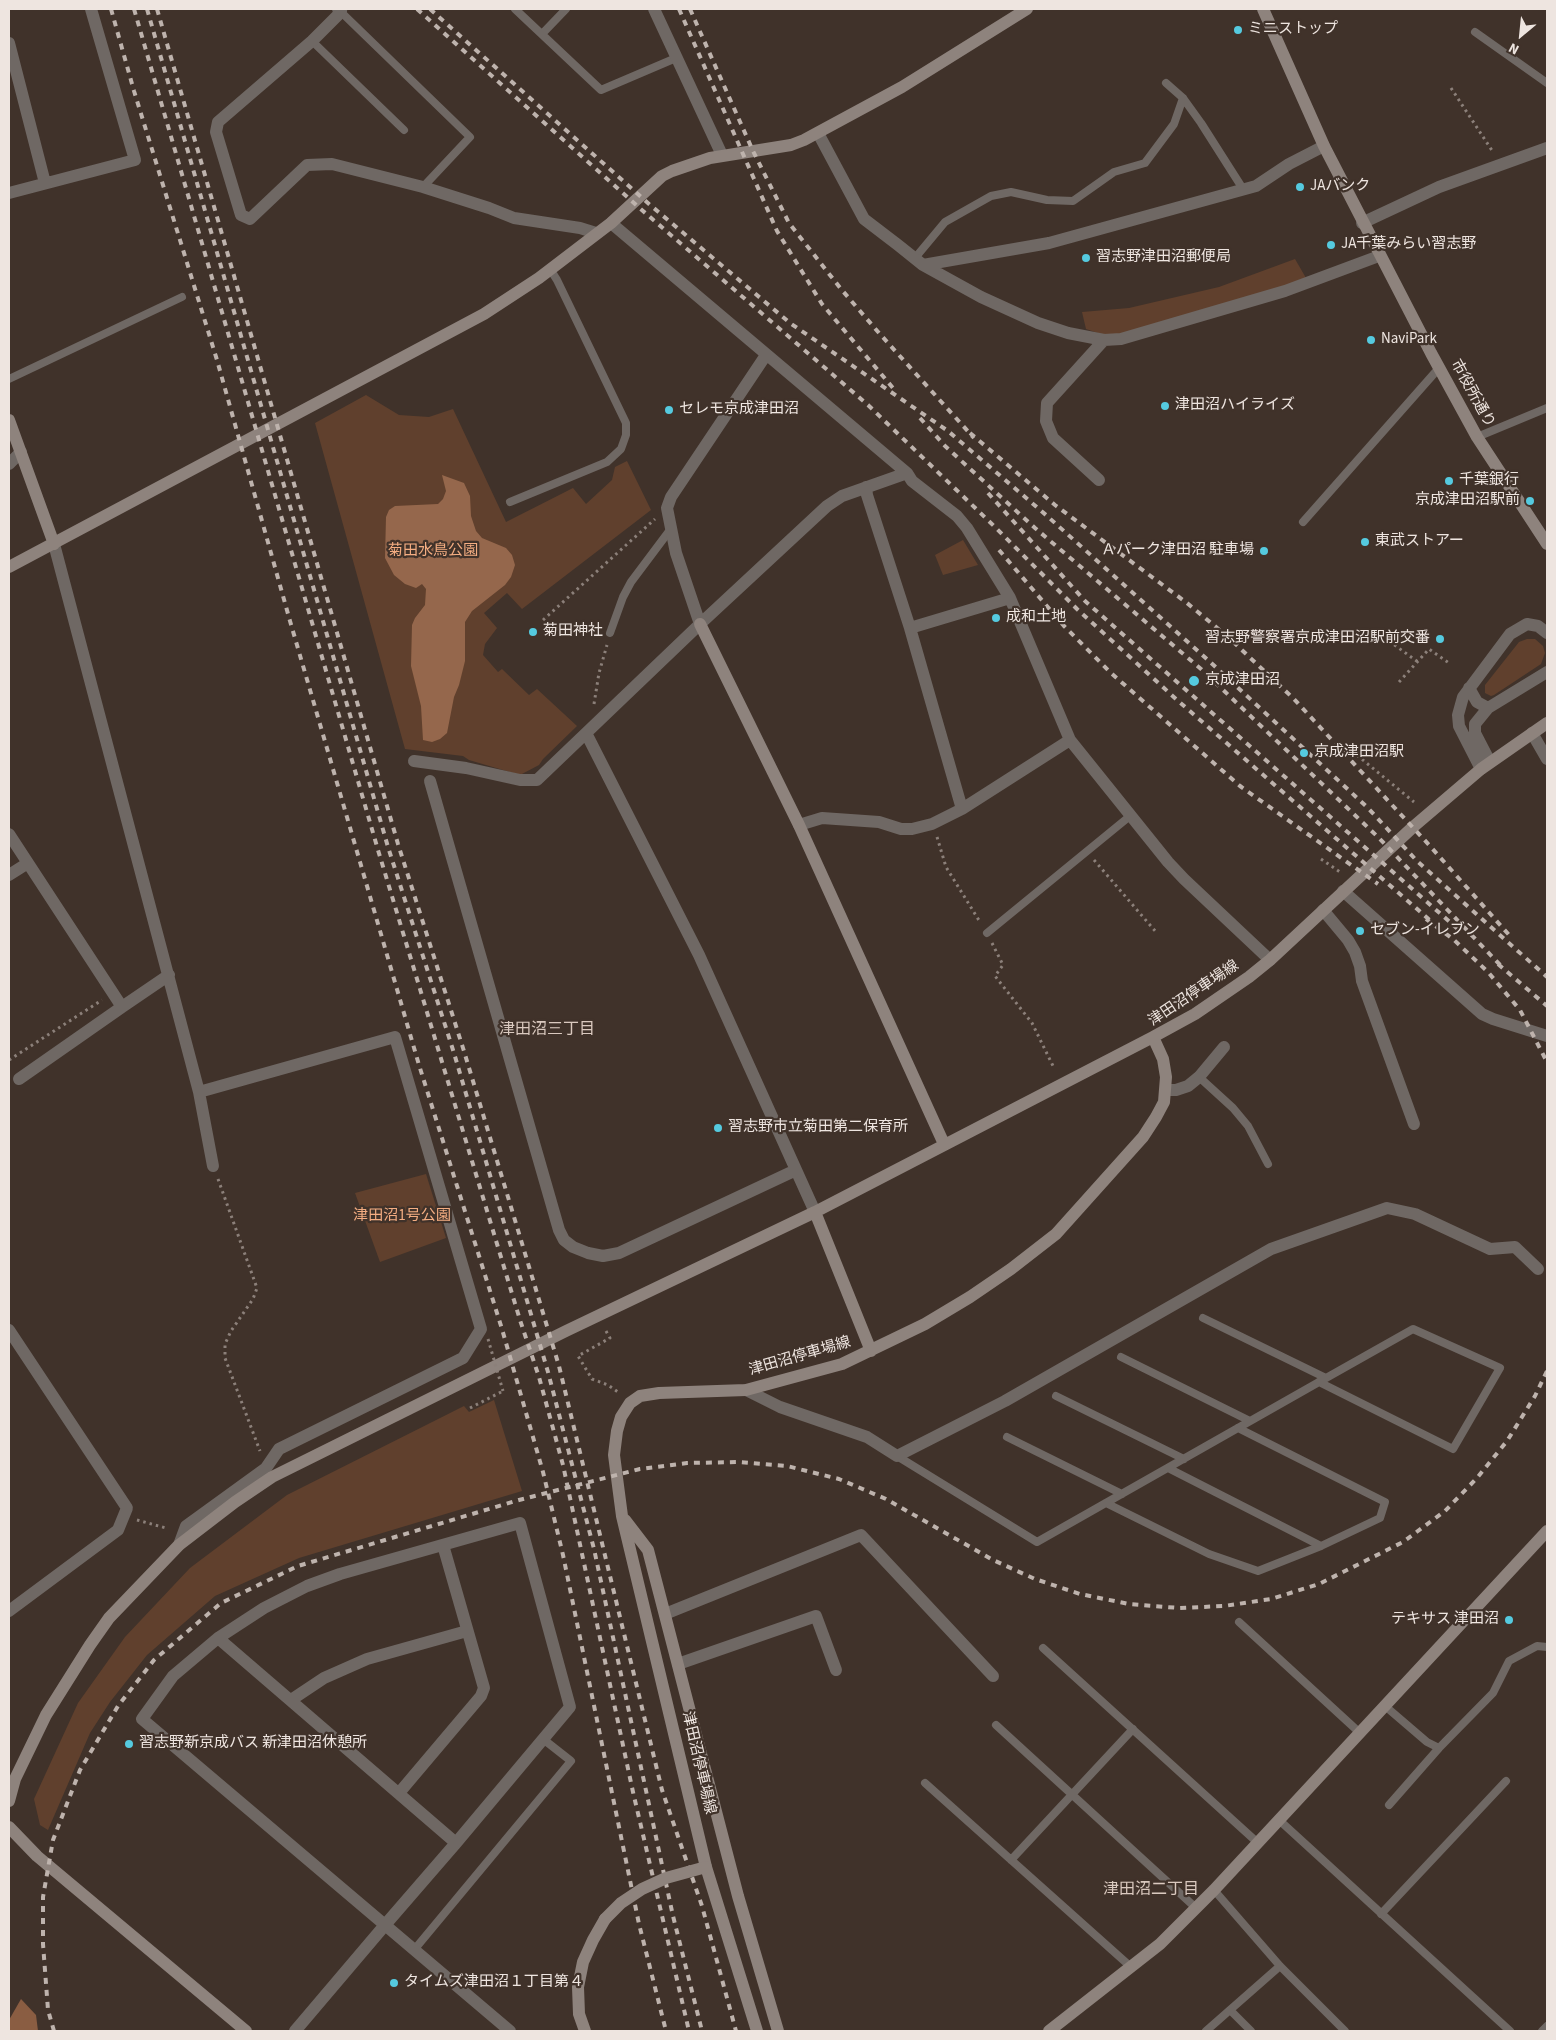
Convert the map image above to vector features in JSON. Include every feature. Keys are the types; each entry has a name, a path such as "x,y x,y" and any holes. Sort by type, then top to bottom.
{"street":[{"path":"9,192 134,160 91,9"},
{"path":"654,9 722,155"},
{"path":"9,567 484,314 550,269 611,223 662,176 722,155 791,145 818,133 902,87 1028,9"},
{"name":"市役所通り","path":"1264,9 1324,146 1379,256 1477,437 1547,544"},
{"path":"341,10 312,41 218,122 216,132 241,215 250,219 307,165 332,164 423,187 514,218 580,228 596,233"},
{"path":"9,43 46,183"},
{"path":"818,133 864,218 919,262 981,297 1038,323 1068,333 1104,340 1121,339 1285,291 1379,256"},
{"path":"919,262 1049,243 1243,190 1256,186 1289,164 1324,146"},
{"path":"1362,223 1439,187 1501,165 1546,152"},
{"path":"611,223 907,473 912,480 957,516 967,528 1010,598 1070,740 1130,816 1184,879 1270,960"},
{"path":"1099,480 1054,438 1046,421 1047,403 1104,340"},
{"path":"766,355 671,497 667,508 670,530 700,624 799,825 944,1144"},
{"path":"10,427 54,544 199,1092 213,1166"},
{"path":"9,464 21,452"},
{"path":"414,761 466,768 520,780 537,780 827,506 842,496 907,473"},
{"path":"866,488 910,628 962,809"},
{"path":"910,628 1010,598"},
{"path":"1485,765 1459,726 1459,707 1469,688 1510,634 1527,624 1538,626 1547,633"},
{"path":"1485,765 1474,734 1476,724 1488,708 1547,672"},
{"path":"1469,688 1477,702 1488,708"},
{"name":"津田沼停車場線","path":"757,2031 706,1867 622,1516 614,1455 621,1417 630,1403 640,1396 659,1392 746,1390 842,1364 925,1324 970,1298 1056,1234 1143,1137 1164,1102 1166,1077 1163,1059 1153,1038 1195,1014 1249,978 1413,827 1485,765 1547,723"},
{"path":"588,731 699,955 815,1212 871,1351"},
{"path":"1532,733 1547,759"},
{"path":"799,825 822,818 879,822 901,829 912,829 932,824 962,809 1070,740"},
{"path":"430,781 559,1230 564,1240 573,1247 588,1253 603,1256 619,1253 796,1170"},
{"path":"9,834 122,1007"},
{"path":"9,875 28,863"},
{"path":"1343,891 1482,1014 1547,1036"},
{"path":"1323,910 1348,940 1355,952 1360,966 1362,981 1414,1124"},
{"path":"19,1080 169,975"},
{"path":"179,1545 186,1526 266,1468 279,1449 463,1358 481,1329 394,1036 199,1092"},
{"path":"9,1801 15,1779 46,1715 109,1618 179,1545 235,1502 272,1477 566,1331 815,1212 1153,1038"},
{"path":"1166,1090 1176,1090 1188,1086 1199,1077 1224,1047"},
{"path":"746,1390 780,1407 867,1437 897,1456 1005,1401 1271,1250 1387,1208 1416,1214 1490,1248 1515,1247 1538,1269"},
{"path":"9,1330 127,1508 118,1530 9,1611"},
{"path":"622,1516 648,1550 738,1896 778,2031"},
{"path":"295,2031 385,1925 456,1843 570,1706 520,1523 340,1574 307,1586 264,1608 218,1638 173,1676 142,1719 385,1925 414,1950 510,2031"},
{"path":"1049,2031 1160,1944 1214,1890 1547,1531"},
{"path":"665,1614 860,1535 992,1676"},
{"path":"399,1793 481,1696 484,1688 443,1545"},
{"path":"678,1664 816,1616 836,1670"},
{"path":"291,1700 324,1678 367,1659 467,1631"},
{"path":"218,1638 456,1843"},
{"path":"9,1827 37,1856 246,2031"},
{"path":"585,2031 579,2014 578,1987 583,1962 605,1919 622,1903 642,1889 666,1878 706,1867"}],"lane":[{"path":"515,9 601,90 676,58"},
{"path":"542,34 566,9"},
{"path":"341,10 470,137 423,187"},
{"path":"1475,32 1547,83"},
{"path":"312,41 404,130"},
{"path":"1166,83 1183,98 1201,123 1243,190"},
{"path":"919,262 945,222 991,196 1011,192 1047,200 1072,201 1114,172 1145,162 1174,124 1183,98"},
{"path":"510,502 607,462 620,448 626,435 626,423 550,269"},
{"path":"9,380 182,297"},
{"path":"1303,522 1439,368"},
{"path":"1477,437 1547,408"},
{"path":"610,633 623,597 631,582 670,530"},
{"path":"987,933 1130,816"},
{"path":"1199,1077 1233,1108 1248,1126 1268,1164"},
{"path":"897,1456 1037,1542 1250,1421 1323,1380 1413,1329 1500,1368 1453,1448 1323,1380 1203,1318"},
{"path":"1121,1356 1250,1421"},
{"path":"1056,1396 1184,1459"},
{"path":"1106,1503 1208,1554 1258,1571 1320,1546 1380,1518 1385,1502 1238,1428"},
{"path":"1006,1437 1122,1494"},
{"path":"1168,1468 1320,1546"},
{"path":"1239,1622 1360,1733"},
{"path":"1389,1805 1439,1748 1493,1693 1509,1661 1537,1646 1547,1647"},
{"path":"1043,1648 1258,1843"},
{"path":"1385,1706 1427,1742 1439,1748"},
{"path":"996,1725 1196,1908"},
{"path":"1012,1860 1133,1729"},
{"path":"414,1950 571,1761 544,1738"},
{"path":"1382,1914 1506,1781"},
{"path":"925,1783 1131,1967"},
{"path":"1279,1820 1510,2031"},
{"path":"1214,1890 1280,1966 1345,2031"},
{"path":"1206,2031 1280,1966"},
{"path":"1230,2010 1251,2031"},
{"path":"1542,2031 1547,2026"}],"path":[{"path":"1451,88 1501,165"},
{"path":"543,620 667,508"},
{"path":"588,731 598,673 610,633"},
{"path":"1389,641 1418,662"},
{"path":"1399,682 1430,649 1449,663"},
{"path":"1346,747 1414,802"},
{"path":"932,824 946,867 987,933 1003,965 995,976 1032,1023 1054,1068"},
{"path":"1087,852 1156,932"},
{"path":"1321,860 1340,872"},
{"path":"9,1060 112,993"},
{"path":"213,1166 257,1288 253,1299 231,1331 225,1344 225,1358 262,1456"},
{"path":"606,1331 610,1338 578,1356 592,1379 608,1385 618,1392"},
{"path":"470,1408 503,1391 488,1339"},
{"path":"124,1517 166,1528"}],"green space":[{"path":"1295,259 1306,278 1269,292 1122,334 1104,335 1086,329 1082,312 1129,308 1219,287"},
{"name":"菊田水鳥公園","path":"366,395 399,415 429,417 453,409 506,522 573,488 586,504 612,480 615,467 627,461 651,510 522,609 507,593 484,613 497,628 485,644 483,655 498,672 502,669 529,695 537,689 577,726 539,765 520,775 469,760 463,756 405,749 315,423"},
{"path":"963,540 978,565 943,575 935,555"},
{"path":"1535,639 1543,646 1545,653 1541,664 1494,695 1491,696 1485,693 1485,685 1519,642"},
{"name":"津田沼1号公園","path":"426,1174 446,1238 380,1262 355,1193"},
{"path":"494,1400 522,1491 299,1558 215,1596 147,1655 110,1702 90,1733 48,1830 40,1825 34,1799 78,1703 125,1637 190,1568 287,1495 464,1406 469,1412"}],"shaded area":[{"path":"442,475 464,483 470,496 471,516 476,531 482,538 506,548 512,555 515,565 511,577 505,585 472,611 465,622 465,661 454,697 447,733 440,739 432,742 423,740 421,706 411,666 412,625 425,605 426,589 422,584 416,588 405,584 394,575 385,558 386,517 389,510 395,506 438,504 443,499 446,491"},
{"path":"21,1999 36,2015 38,2031 9,2031 9,2020"}],"railway":[{"path":"111,9 134,91 217,360 290,621 419,1065 502,1329 543,1472 563,1555 639,1924 666,2031"},
{"path":"134,9 378,850 520,1320 539,1377 563,1465 633,1792 689,2031"},
{"path":"147,9 388,847 454,1053 548,1372 594,1549 673,1916 702,2031"},
{"path":"157,9 398,844 463,1048 559,1366 662,1790 702,1906 736,2031"},
{"path":"417,9 643,211 868,405 1077,609 1176,699 1432,922"},
{"path":"430,9 649,204 790,323 948,431 1046,515 1208,660 1368,808 1417,861 1547,977"},
{"path":"679,9 777,231 822,304 893,388"},
{"path":"690,9 753,151 789,223 841,289 974,438"},
{"path":"920,418 945,446 1035,528 1201,669 1379,838 1503,968"},
{"path":"970,433 1055,505 1187,603 1228,637 1294,699 1510,936"},
{"path":"988,493 1085,601 1460,931"},
{"path":"999,550 1064,626 1111,673 1240,786 1378,884"},
{"path":"1426,919 1453,939 1488,972 1520,1010 1547,1062"},
{"path":"1498,964 1547,1006"},
{"path":"54,2031 48,2010 43,1944 43,1897 53,1840 80,1770 118,1706 154,1660 221,1603 298,1566 519,1500 640,1469 687,1463 738,1462 787,1466 839,1479 886,1499 993,1560 1035,1579 1080,1594 1129,1604 1179,1608 1224,1606 1271,1599 1319,1584 1403,1542 1445,1511 1477,1478 1507,1441 1535,1396 1547,1371"}],"place":[{"name":"ミニストップ","path":"1238,30"},
{"name":"JAバンク","path":"1300,187"},
{"name":"JA千葉みらい習志野","path":"1331,245"},
{"name":"習志野津田沼郵便局","path":"1086,258"},
{"name":"NaviPark","path":"1371,340"},
{"name":"津田沼ハイライズ","path":"1165,406"},
{"name":"セレモ京成津田沼","path":"669,410"},
{"name":"千葉銀行","path":"1449,481"},
{"name":"京成津田沼駅前","path":"1530,501"},
{"name":"東武ストアー","path":"1365,542"},
{"name":"Ａパーク津田沼 駐車場","path":"1264,551"},
{"name":"成和土地","path":"996,618"},
{"name":"菊田神社","path":"533,632"},
{"name":"習志野警察署京成津田沼駅前交番","path":"1440,639"},
{"name":"京成津田沼","path":"1194,681"},
{"name":"京成津田沼駅","path":"1304,753"},
{"name":"セブン-イレブン","path":"1360,931"},
{"name":"習志野市立菊田第二保育所","path":"718,1128"},
{"name":"テキサス 津田沼","path":"1509,1620"},
{"name":"習志野新京成バス 新津田沼休憩所","path":"129,1744"},
{"name":"タイムズ津田沼１丁目第４","path":"394,1983"}],"district":[{"name":"津田沼三丁目","path":"547,1030"},
{"name":"津田沼二丁目","path":"1151,1890"}]}
